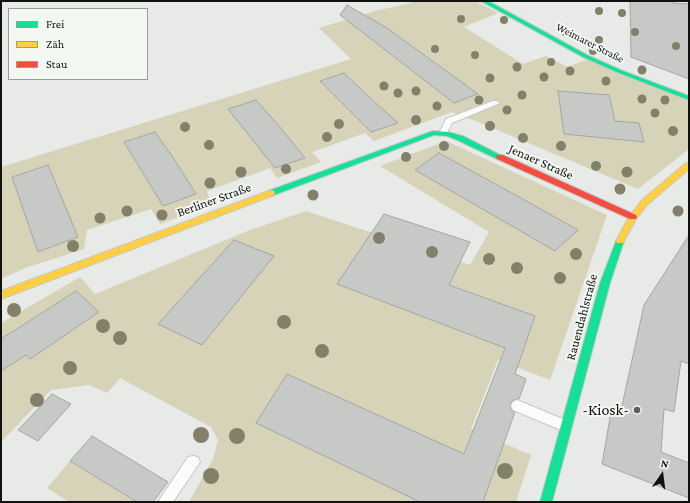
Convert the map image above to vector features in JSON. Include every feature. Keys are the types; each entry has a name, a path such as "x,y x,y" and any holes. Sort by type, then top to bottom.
{"street":[{"name":"Weimarer Straße","path":"484,1 585,56 621,72 689,98"},
{"name":"Jenaer Straße","path":"440,133 460,138 633,217"},
{"name":"Berliner Straße","path":"1,295 418,137 440,133"},
{"name":"Rauendahlstraße","path":"546,502 608,271 618,246 633,217 645,202 689,165"}],"lane":[{"path":"440,133 448,121 496,103"},
{"path":"517,406 566,426"},
{"path":"165,502 193,462"}],"shaded area":[{"path":"417,1 475,1 498,13 464,27 523,64 546,56 568,67 588,59 689,101 689,149 638,189 452,112 374,141 365,133 312,152 321,162 277,178 270,168 207,191 211,205 160,224 151,209 87,230 84,249 25,268 1,279 1,167 351,59 319,28 378,10"},
{"path":"446,141 607,215 550,380 498,360 471,429 531,455 516,502 189,502 213,459 218,440 211,427 120,378 107,393 89,385 51,390 1,442 1,323 80,277 95,294 250,230 306,211 470,265 489,232 380,166"},
{"path":"70,461 137,502 69,502 47,488"}],"building":[{"path":"630,1 672,1 672,3 689,4 689,79 631,57"},
{"path":"347,5 387,28 478,94 454,103 340,15"},
{"path":"344,73 398,123 371,132 320,81"},
{"path":"558,91 609,95 615,121 639,123 644,142 564,134"},
{"path":"256,100 305,158 275,168 228,109"},
{"path":"155,132 196,194 163,206 124,142"},
{"path":"439,153 578,230 555,251 415,170"},
{"path":"48,165 78,237 38,252 12,177"},
{"path":"384,214 470,242 449,285 535,316 515,374 526,379 519,399 512,401 510,405 512,411 515,412 483,502 420,502 256,423 287,374 464,454 505,348 337,284"},
{"path":"689,235 689,364 681,361 674,412 664,409 661,452 689,463 689,498 602,464 611,412 620,415 644,305"},
{"path":"234,240 274,256 202,345 158,324"},
{"path":"76,291 99,312 30,359 26,355 1,371 1,339"},
{"path":"52,394 71,404 38,441 18,430"},
{"path":"92,436 168,482 153,502 137,502 70,461"}],"traffic: fast":[{"path":"484,1 585,56 621,72 689,98"},
{"path":"271,193 433,133 448,134 460,138 500,157"},
{"path":"546,502 605,283 620,241"}],"traffic: slow":[{"path":"620,241 633,217 645,202 689,165"},
{"path":"1,295 271,193"}],"traffic: jam":[{"path":"500,157 633,217"}],"place":[{"name":"-Kiosk-","path":"637,410"}]}
